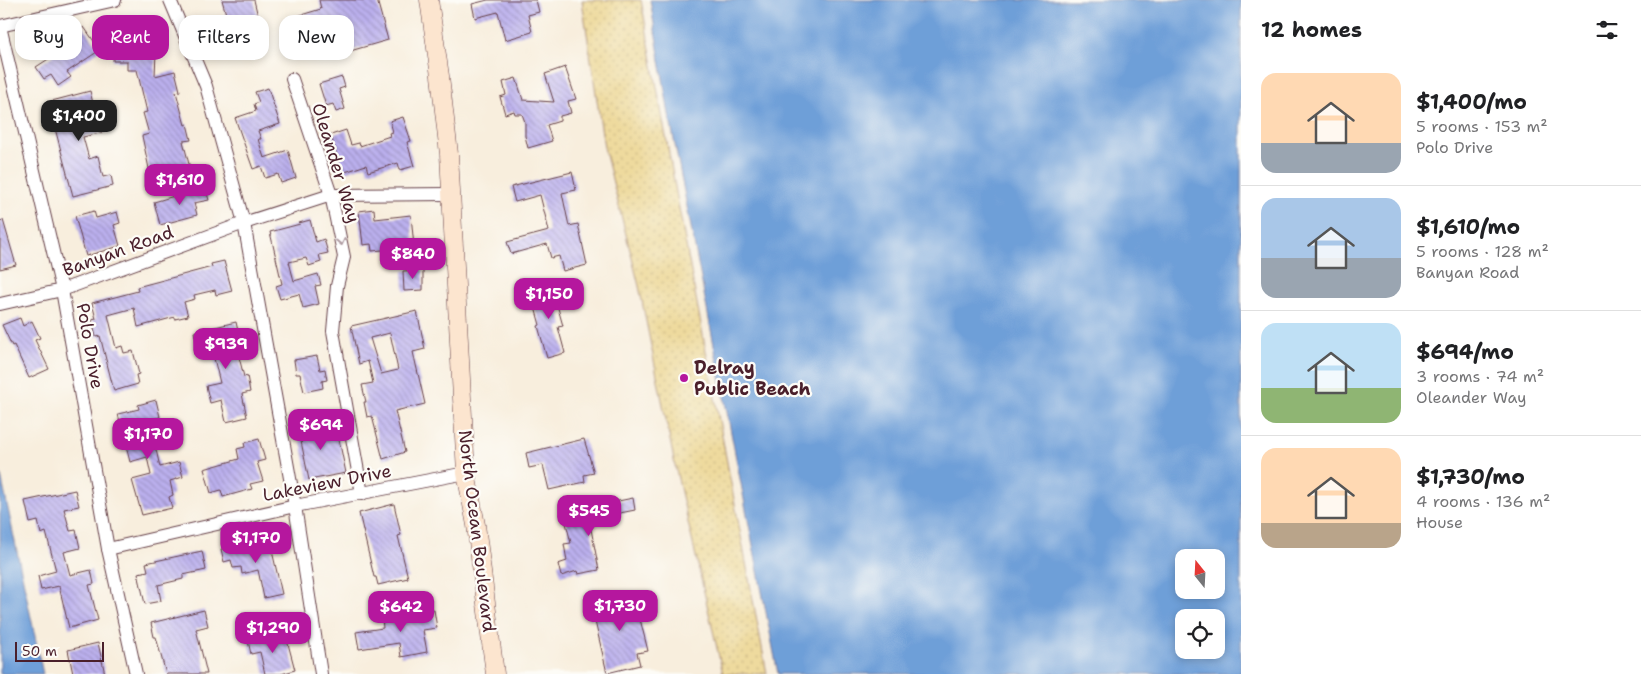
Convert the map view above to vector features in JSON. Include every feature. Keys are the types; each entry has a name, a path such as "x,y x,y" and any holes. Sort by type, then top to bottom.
{"main road":[{"name":"North Ocean Boulevard","path":"428,0 441,81 452,194 466,472 476,525 496,674"}],"street":[{"path":"0,26 115,0"},
{"path":"170,0 206,86 244,223 295,506 321,674"},
{"name":"Polo Drive","path":"0,26 62,290 108,549 136,674"},
{"name":"Oleander Way","path":"292,79 331,195 344,257 337,286 333,331 362,494"},
{"name":"Banyan Road","path":"0,304 62,290 244,223 331,195 452,194"},
{"name":"Lakeview Drive","path":"108,549 295,506 466,472"}],"sand":[{"name":"Delray Public Beach","path":"582,0 641,0 767,674 723,674 676,470 639,286 604,147"}],"water":[{"path":"650,0 1241,0 1241,674 778,674 668,109"},
{"path":"0,471 43,674 0,674"}],"building":[{"path":"222,0 254,0 258,15 226,15"},
{"path":"319,0 377,0 388,40 354,50 354,15 301,15 321,9"},
{"path":"488,0 536,0 539,12 528,15 532,32 505,40 498,12 475,18 472,4"},
{"path":"84,27 92,38 92,55 67,72 71,77 58,86 51,75 44,79 36,67 47,60 82,60 82,28"},
{"path":"156,60 155,76 175,71 180,91 176,92 191,140 183,141 190,168 151,178 142,136 149,134 143,113 147,112 137,70 127,70 127,61 113,61"},
{"path":"565,67 576,99 568,101 571,113 560,116 560,121 547,125 552,141 528,148 525,136 525,122 522,114 515,114 514,111 505,114 500,97 506,95 503,82 516,78 523,100 554,102 545,74"},
{"path":"342,77 345,87 339,89 345,109 336,112 333,104 326,106 319,84"},
{"path":"268,88 280,124 258,131 261,139 258,139 264,158 288,150 296,178 281,183 278,174 265,178 261,166 253,169 235,118 256,111 254,104 259,102 255,92"},
{"path":"90,91 97,120 101,119 104,132 83,137 89,159 98,156 103,177 111,175 113,186 73,196 48,102"},
{"path":"403,117 411,141 407,142 414,166 400,170 398,163 368,172 366,165 342,173 331,135 346,130 351,145 359,143 360,146 390,136 389,133 393,132 390,121"},
{"path":"572,172 576,190 562,193 569,226 578,224 587,265 563,271 559,256 551,258 547,244 511,254 507,242 549,231 540,195 515,202 511,187"},
{"path":"205,187 209,200 194,203 197,215 160,225 154,202"},
{"path":"374,209 375,219 411,215 414,247 372,251 371,244 363,245 359,211"},
{"path":"94,211 96,218 117,212 120,223 114,225 120,246 86,256 75,216"},
{"path":"3,220 16,265 0,269 0,221"},
{"path":"310,220 316,242 324,239 328,253 319,255 321,262 309,266 306,258 289,262 294,281 318,274 321,285 315,286 319,304 303,308 299,294 280,299 276,286 282,284 270,232"},
{"path":"224,261 232,291 216,295 215,290 194,295 195,299 184,302 188,316 175,319 175,317 138,327 134,308 108,315 116,348 122,346 124,353 133,351 139,374 136,375 138,384 114,391 100,336 96,337 92,320 96,319 92,303 138,291 137,287 212,267 211,264"},
{"path":"423,270 423,290 404,291 403,271"},
{"path":"559,286 563,299 556,301 563,326 558,327 565,353 547,358 531,293"},
{"path":"417,311 425,349 413,352 425,404 395,411 405,452 383,459 372,416 367,417 364,402 366,402 362,385 373,383 368,361 359,364 351,326","holes":["390,333 398,370 381,374 370,338"]},
{"path":"20,318 23,326 32,321 40,338 35,340 49,369 29,378 14,345 12,346 2,325"},
{"path":"236,322 239,336 234,337 244,377 247,376 250,392 242,394 247,417 226,422 221,400 210,403 206,386 220,383 210,342 197,345 194,332"},
{"path":"317,356 320,370 325,369 327,380 322,381 323,388 304,392 300,374 296,374 294,360"},
{"path":"156,400 160,417 145,421 150,442 154,441 160,467 179,462 183,477 170,481 173,495 169,497 172,508 142,515 132,480 151,475 147,457 130,462 118,414 139,409 138,405"},
{"path":"315,419 318,434 337,430 346,473 309,480 297,422"},
{"path":"259,439 265,460 257,462 263,481 250,484 252,489 223,497 221,490 211,493 204,469 239,459 237,449 245,447 244,443"},
{"path":"584,439 594,473 584,475 585,482 549,490 543,465 529,468 526,453"},
{"path":"75,490 79,506 64,509 70,531 76,530 80,548 64,552 70,575 91,570 94,584 89,585 98,620 69,628 59,586 41,590 38,576 56,571 46,532 41,534 38,521 30,523 25,501"},
{"path":"633,498 635,510 615,514 616,518 590,524 599,570 578,574 577,571 561,576 558,564 567,561 564,544 571,543 566,523 586,519 584,508"},
{"path":"394,504 401,535 398,536 408,578 378,585 376,577 374,577 359,513"},
{"path":"269,538 282,594 264,598 258,570 242,574 241,567 233,568 231,560 224,562 221,549"},
{"path":"202,551 206,570 183,575 183,579 158,585 161,601 145,604 138,573 148,571 146,563"},
{"path":"640,595 646,618 640,619 648,651 637,653 640,665 607,673 594,617 589,618 587,608"},
{"path":"204,610 208,626 196,629 207,674 166,674 151,623"},
{"path":"434,610 437,628 423,630 427,652 401,657 399,643 359,649 356,632 383,628 382,618"},
{"path":"281,632 283,641 287,640 295,670 281,674 265,674 260,652 251,654 248,641"},
{"path":"98,643 105,674 73,674 68,650"}],"place":[{"name":"Delray Public Beach","path":"684,378"}]}
